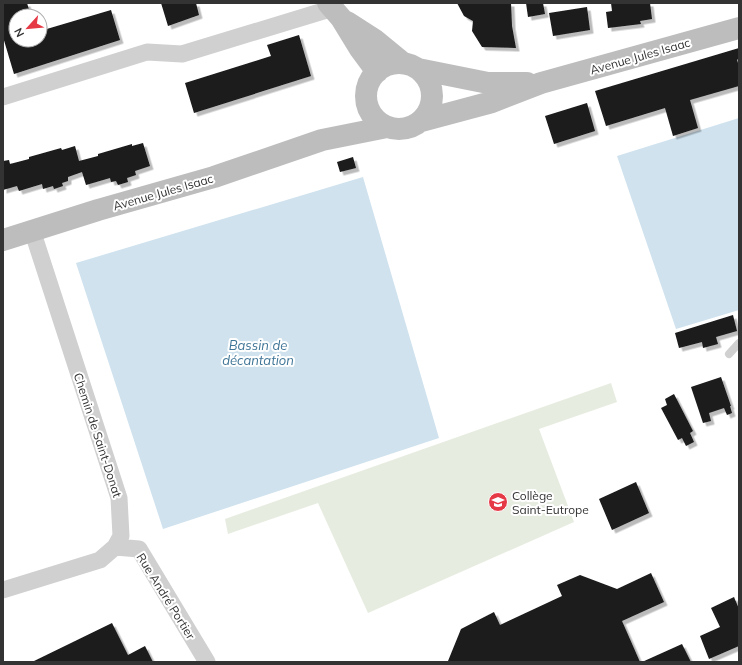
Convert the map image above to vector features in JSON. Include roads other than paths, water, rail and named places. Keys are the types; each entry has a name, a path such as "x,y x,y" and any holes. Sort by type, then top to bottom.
{"main road":[{"path":"334,10 410,66 424,74 429,83 432,93 432,103 428,113 421,121 414,126 405,129 387,127 373,116 368,107 366,98 367,88 371,79 385,66 394,64 410,66"},
{"path":"334,10 377,72"},
{"name":"Avenue Jules Isaac","path":"421,121 492,102 541,83 739,28"},
{"name":"Avenue Jules Isaac","path":"410,66 488,83 541,83"},
{"name":"Avenue Jules Isaac","path":"322,140 335,129 368,107"},
{"name":"Avenue Jules Isaac","path":"3,240 98,210 214,177 322,140 387,127"}],"street":[{"path":"3,97 147,52 182,54 334,10"},
{"name":"Chemin de Saint-Donat","path":"32,230 119,498 121,536 115,547"},
{"path":"3,590 100,560 115,547"},
{"name":"Rue André Portier","path":"115,547 139,549 207,662"}],"lane":[{"path":"729,354 739,343"}],"water":[{"path":"739,118 739,310 676,329 617,156"},
{"name":"Bassin de décantation","path":"363,177 439,438 163,529 76,263"}],"place":[{"name":"Collège Saint-Eutrope","path":"498,502"}]}
